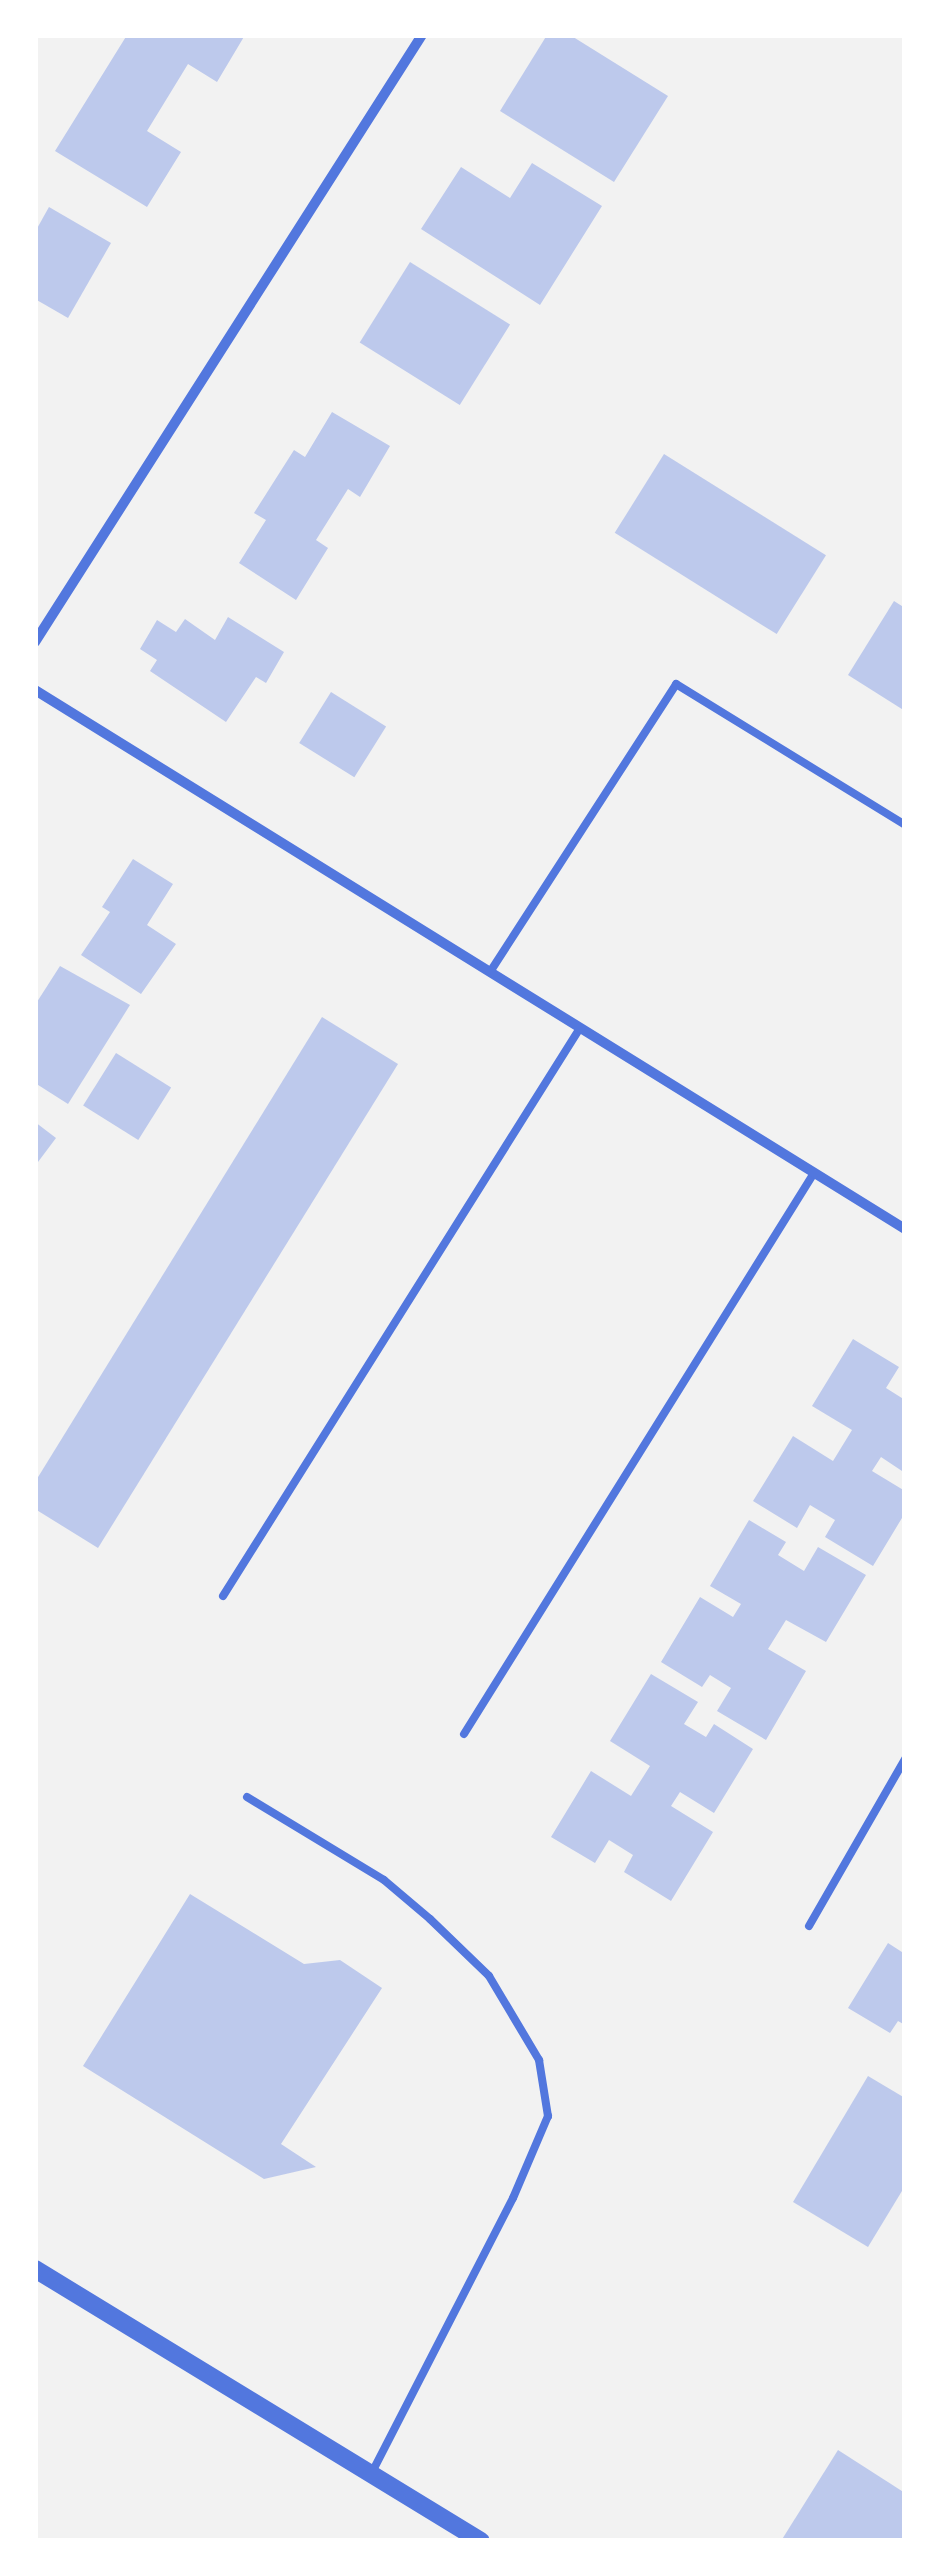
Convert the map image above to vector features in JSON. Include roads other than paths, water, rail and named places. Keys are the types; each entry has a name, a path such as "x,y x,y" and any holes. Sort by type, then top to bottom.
{"street":[{"path":"35,642 422,35"},
{"path":"35,690 905,1229"},
{"path":"35,2270 481,2541"}],"lane":[{"path":"490,972 676,684 905,825"},
{"path":"223,1596 580,1028"},
{"path":"464,1734 814,1173"},
{"path":"809,1926 905,1759"},
{"path":"247,1797 384,1880 430,1919 489,1976 540,2060 548,2116 514,2198 371,2474"}]}
